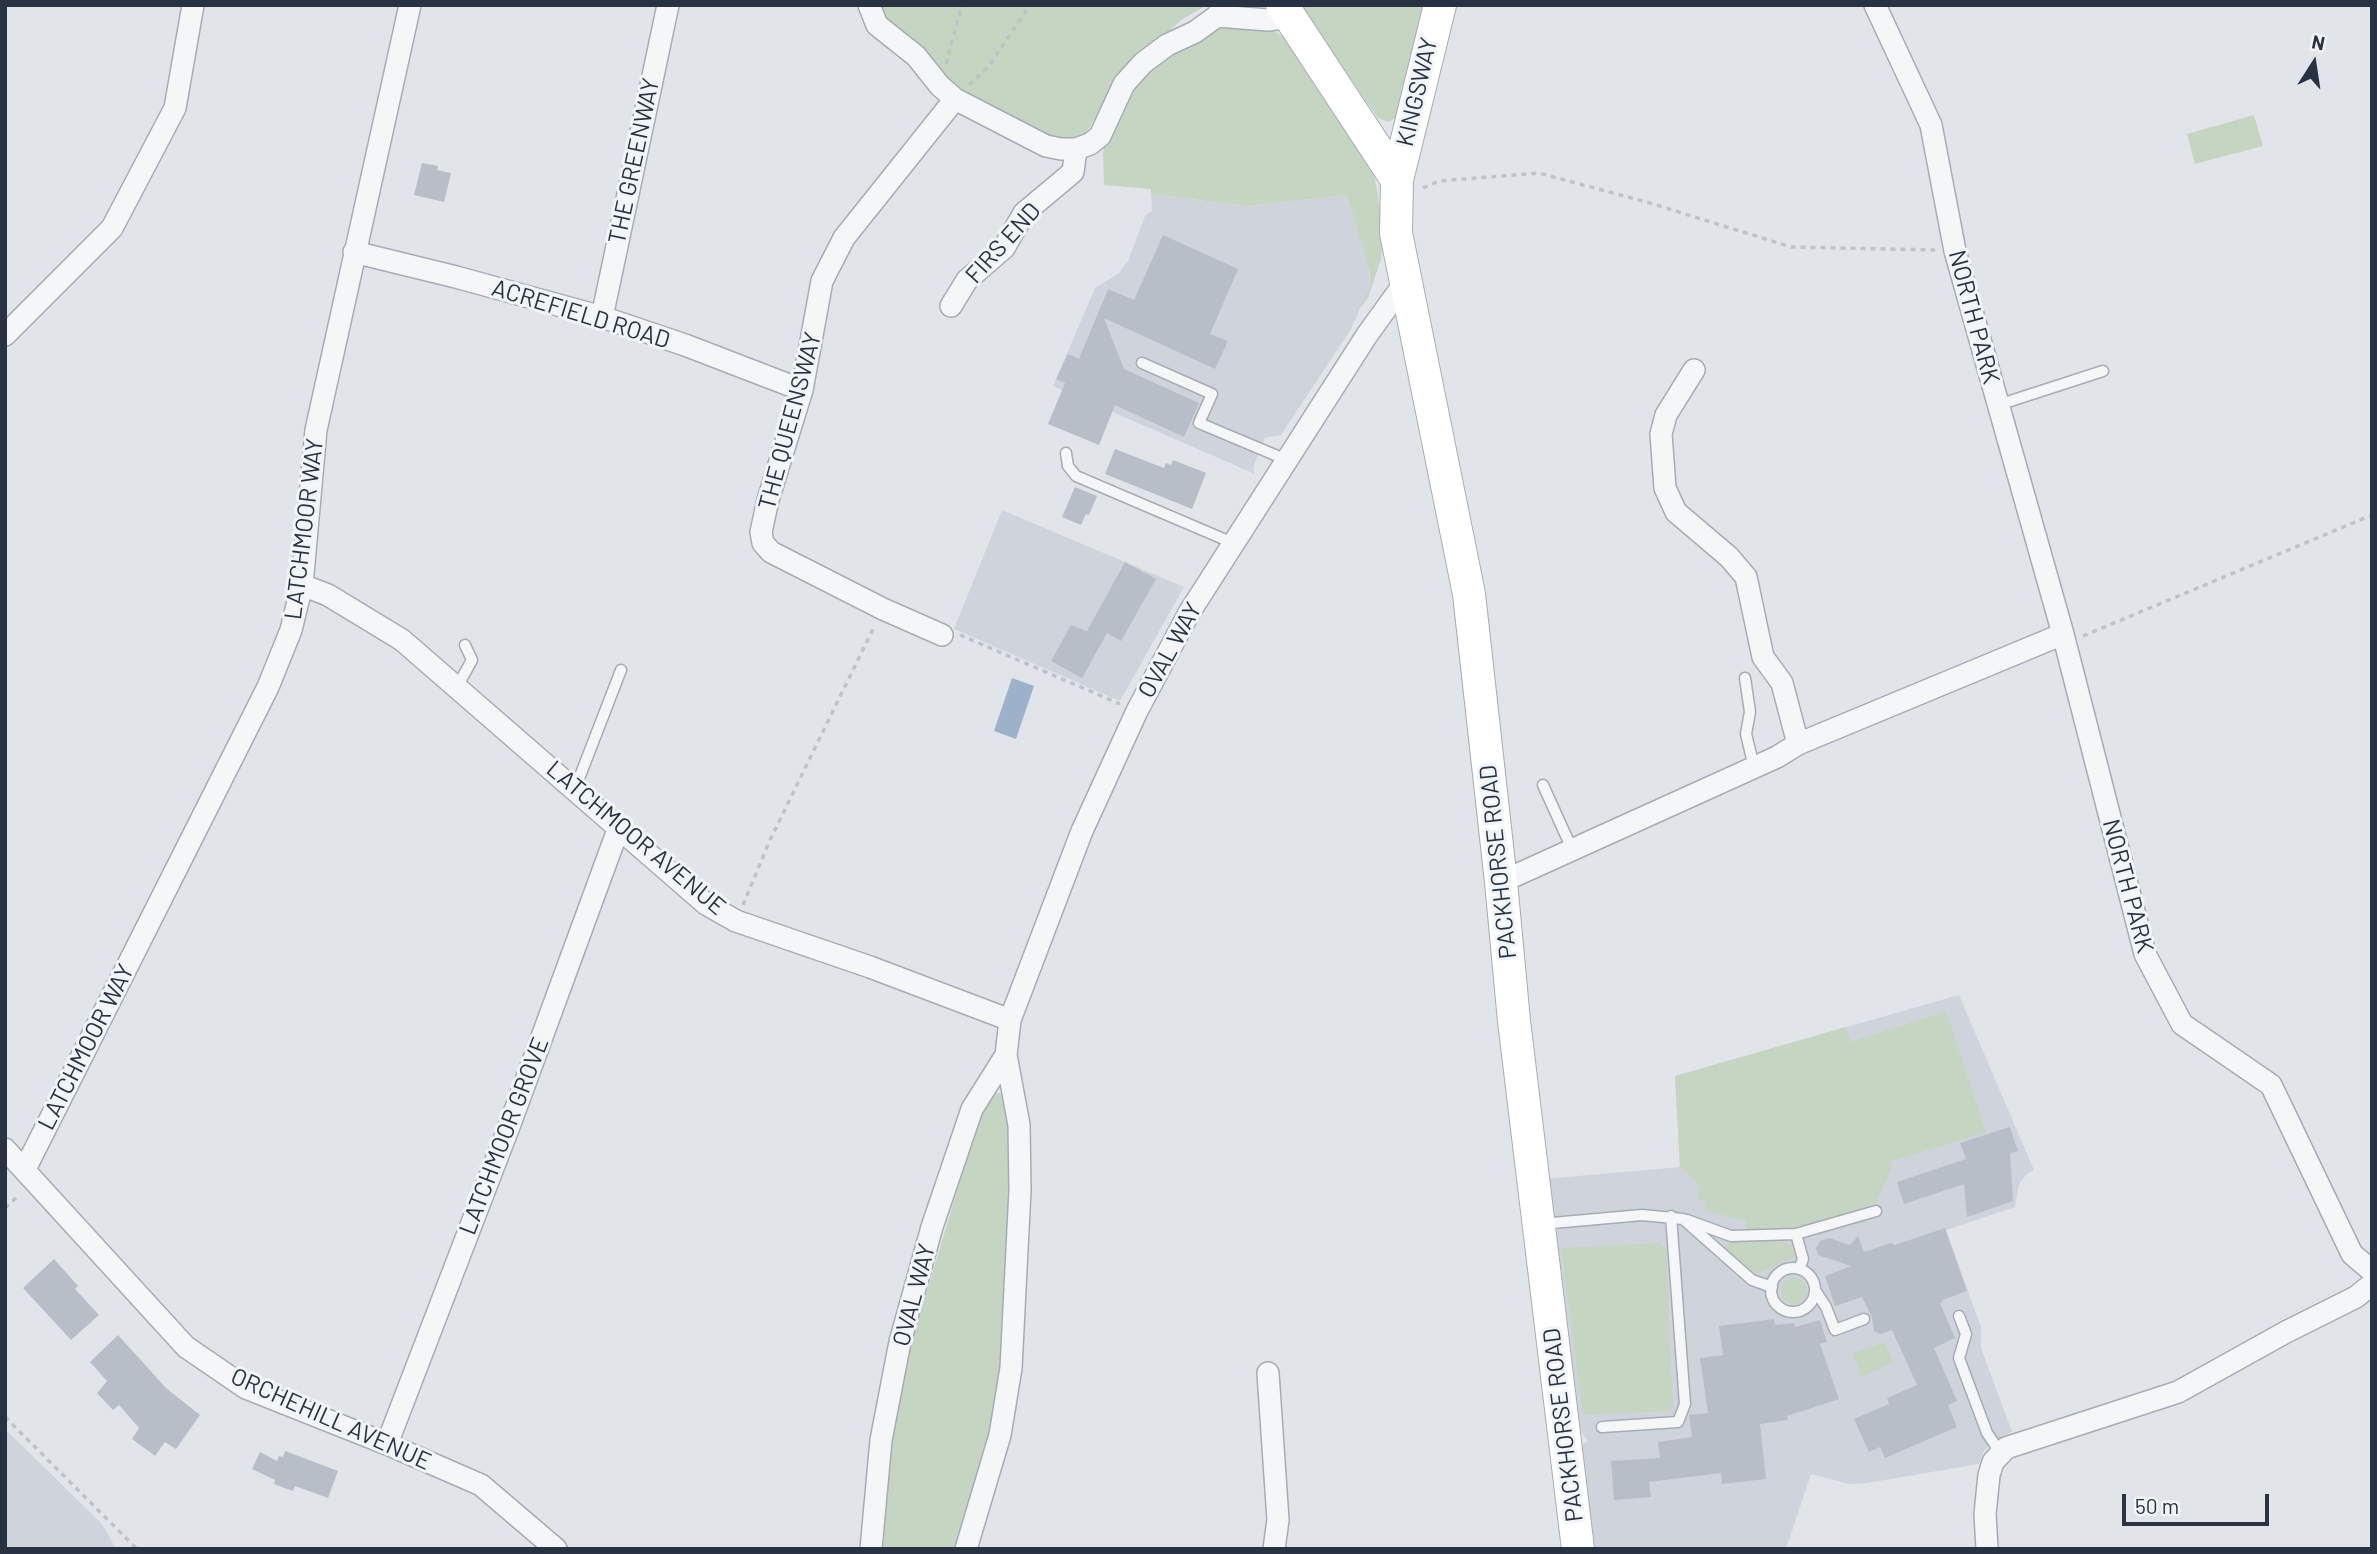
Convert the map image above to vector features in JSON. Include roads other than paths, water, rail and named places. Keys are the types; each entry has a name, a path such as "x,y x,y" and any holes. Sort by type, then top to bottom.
{"main road":[{"name":"KINGSWAY","path":"1396,190 1440,5"},
{"path":"1286,11 1396,190"},
{"name":"PACKHORSE ROAD","path":"1396,190 1396,233 1469,594 1514,1021 1578,1549"}],"street":[{"path":"5,335 112,228 175,108 193,5"},
{"name":"LATCHMOOR WAY","path":"25,1169 268,687 291,630 302,585 316,430 410,5"},
{"name":"THE GREENWAY","path":"602,317 668,5"},
{"path":"869,5 877,25 916,56 947,93 1046,146 1076,149 1090,144 1100,136 1124,84 1143,63 1167,45 1195,32 1221,11 1268,20 1286,11"},
{"name":"NORTH PARK","path":"1875,5 1931,125 1955,251 2064,639 2145,954 2182,1024 2271,1085 2352,1255 2372,1271"},
{"name":"THE QUEENSWAY","path":"942,635 883,610 771,552 763,543 761,531 768,500 803,390 822,281 844,238 947,93"},
{"name":"FIRS END","path":"951,306 967,280 1004,248 1024,213 1073,172 1076,149"},
{"name":"ACREFIELD ROAD","path":"354,252 602,317 803,390"},
{"name":"OVAL WAY","path":"967,1549 1000,1435 1011,1368 1020,1190 1019,1125 1006,1055 1010,1020 1083,831 1137,711 1189,613 1367,335 1406,281"},
{"path":"1694,370 1666,415 1661,433 1665,488 1676,512 1729,557 1746,577 1763,657 1782,683 1798,744"},
{"name":"LATCHMOOR AVENUE","path":"302,585 328,595 402,640 706,904 736,921 870,967 1010,1020"},
{"path":"1501,882 1754,767 1798,744 2064,639"},
{"name":"LATCHMOOR GROVE","path":"387,1444 510,1124 619,827"},
{"name":"OVAL WAY","path":"871,1549 881,1440 901,1342 932,1227 972,1109 1006,1055"},
{"name":"ORCHEHILL AVENUE","path":"5,1149 186,1347 246,1388 481,1485 556,1549"},
{"path":"1987,1549 1985,1514 1989,1475 2000,1452 2178,1392 2356,1297 2372,1284"},
{"path":"1268,1373 1278,1520 1274,1549"}],"lane":[{"path":"1142,363 1212,394 1199,422 1287,460"},
{"path":"1998,405 2103,371"},
{"path":"1066,453 1068,466 1076,476 1233,543"},
{"path":"457,687 472,660 465,645"},
{"path":"575,789 621,670"},
{"path":"1745,678 1750,712 1746,734 1754,767"},
{"path":"1543,785 1572,849"},
{"path":"1538,1224 1642,1215 1671,1216 1731,1236 1796,1234 1876,1211"},
{"path":"1602,1427 1678,1422 1685,1404 1671,1216"},
{"path":"1683,1219 1752,1280 1772,1287"},
{"path":"1796,1234 1803,1259 1799,1269"},
{"path":"1815,1290 1814,1297 1805,1308 1792,1312 1779,1306 1772,1294 1774,1280 1784,1270 1799,1269 1811,1277 1835,1330 1864,1319"},
{"path":"1959,1316 1966,1334 1959,1358 1987,1433 2000,1452"}],"water":[{"path":"1012,678 1034,686 1016,739 994,731"}]}
